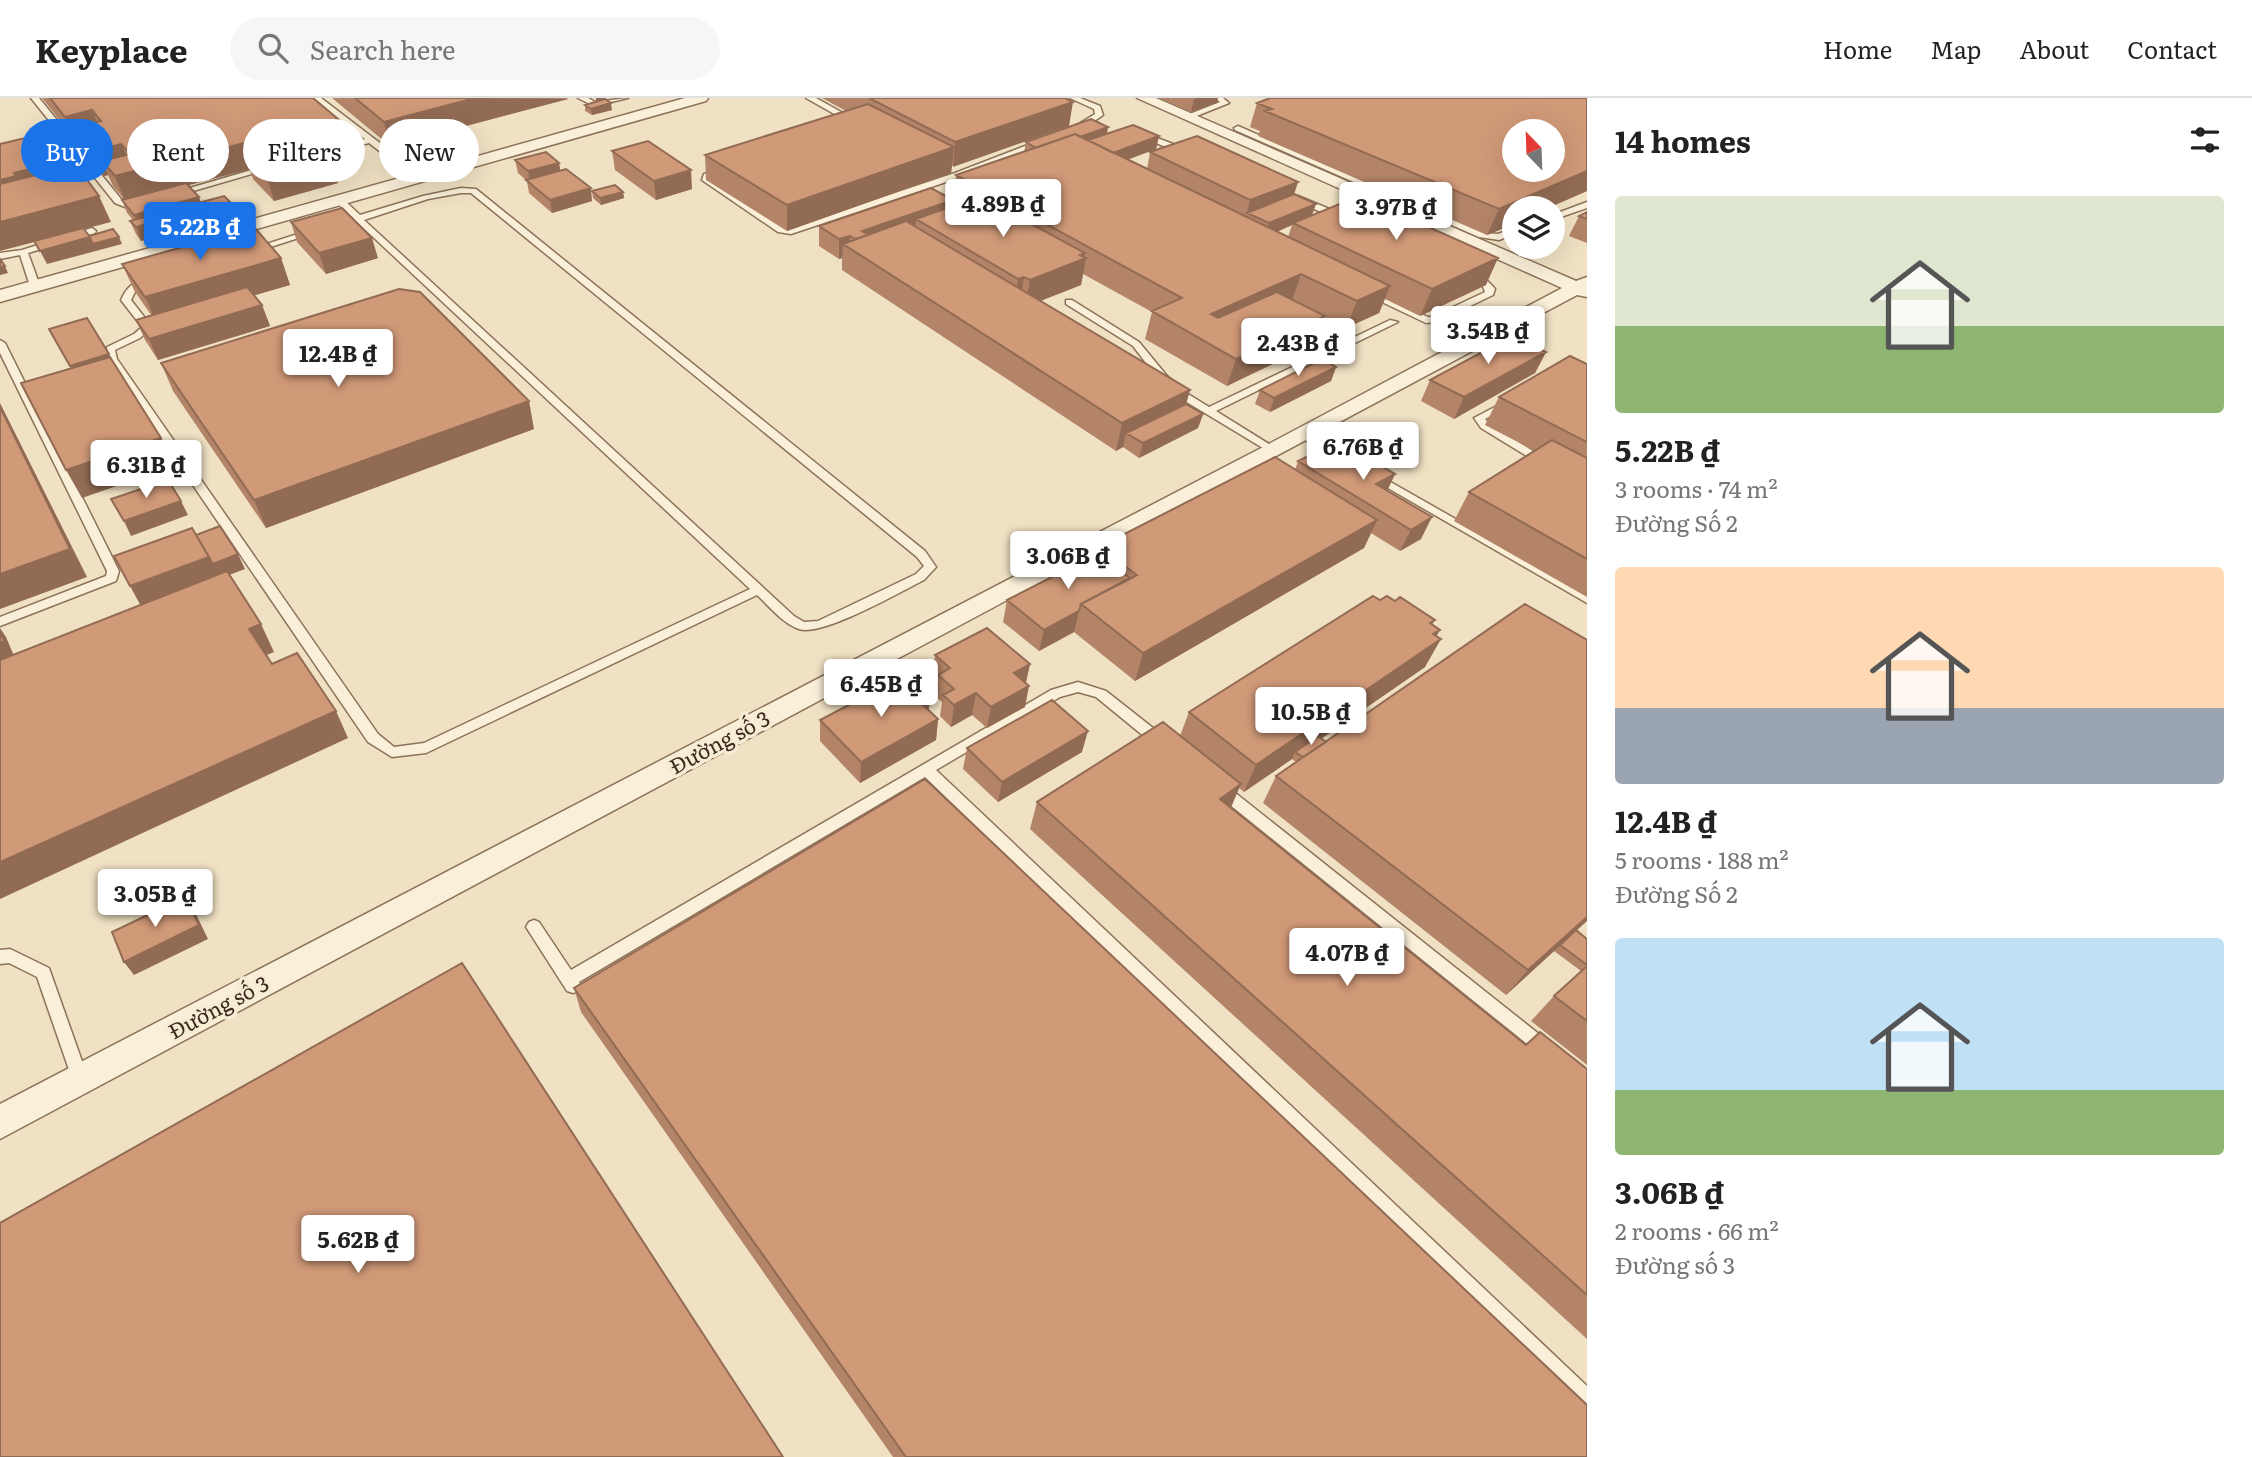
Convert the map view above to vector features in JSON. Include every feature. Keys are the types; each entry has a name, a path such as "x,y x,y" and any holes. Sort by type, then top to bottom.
{"street":[{"path":"1144,98 1186,117 1231,130 1372,204 1583,287"},
{"path":"479,161 692,99"},
{"path":"0,296 405,182"},
{"name":"Đường số 3","path":"0,1122 1583,287"}],"lane":[{"path":"35,98 118,201 125,204 152,200"},
{"path":"316,98 379,146"},
{"path":"582,98 594,104 624,98"},
{"path":"810,98 867,128 854,132"},
{"path":"1072,132 1099,115 1097,108 1074,98"},
{"path":"1186,117 1225,103 1219,98"},
{"path":"1231,130 1251,123"},
{"path":"1231,130 1482,235 1502,236"},
{"path":"1149,137 1198,157"},
{"path":"365,142 371,140"},
{"path":"734,168 707,176 706,180 786,232 958,175 1048,141"},
{"path":"1174,157 1186,152"},
{"path":"946,169 958,175"},
{"path":"165,196 243,175"},
{"path":"243,253 360,219 446,192 463,189 473,191 921,554 930,567 920,577 820,625 802,626 790,620 419,277 360,219 339,200"},
{"path":"1283,193 1355,223"},
{"path":"1565,213 1587,205"},
{"path":"1332,223 1355,212"},
{"path":"0,256 23,252 92,231"},
{"path":"23,252 35,286"},
{"path":"1360,289 1418,318 1434,320 1490,293 1485,282 1461,272"},
{"path":"164,275 138,283 129,290 126,300 147,327 137,336 110,349 112,359 373,738 392,752 426,748 757,590"},
{"path":"1069,302 1136,344 1163,378 1184,396 1273,451"},
{"path":"1208,411 1393,322"},
{"path":"0,343 113,571 112,578 92,588 0,622"},
{"path":"1510,477 1532,463 1532,455 1485,426 1479,418 1522,397"},
{"path":"1302,434 1351,462"},
{"path":"1363,469 1452,514 1587,599"},
{"path":"569,980 1056,693 1078,687 1101,694 1177,755"},
{"path":"928,770 1587,1400"},
{"path":"1209,780 1565,1065"},
{"path":"534,927 585,1003"},
{"path":"0,957 10,956 43,973 81,1081"}],"building":[{"path":"50,98 313,98 338,119 243,119 243,143 229,147 229,119 127,119 127,151 121,144 113,146 113,119 99,119 92,110 65,117"},
{"path":"355,98 475,98 395,119 380,119"},
{"path":"869,98 1065,98 1073,102 955,142"},
{"path":"1270,98 1587,98 1587,171 1565,180 1565,119 1502,119 1502,182 1562,182 1529,196 1502,196 1502,208 1499,209 1265,111 1272,109 1257,103"},
{"path":"605,99 611,103 591,109 585,105"},
{"path":"868,104 954,147 787,205 705,155"},
{"path":"1091,119 1108,127 1080,137 1075,134 1036,148 1026,142"},
{"path":"1133,125 1159,136 1113,153 1088,140"},
{"path":"1075,134 1390,286 1357,301 1301,274 1211,314 1218,318 1277,292 1325,316 1236,359 1152,311 1182,298 956,175"},
{"path":"1197,136 1298,182 1250,200 1150,152"},
{"path":"21,139 21,171 14,173 16,176 0,180 0,144"},
{"path":"648,141 691,170 654,181 612,151"},
{"path":"546,152 559,163 528,171 515,160"},
{"path":"127,155 127,173 115,176 113,158"},
{"path":"566,169 591,188 550,200 526,180"},
{"path":"21,179 21,182 89,182 99,196 0,222 0,184"},
{"path":"186,183 199,197 134,215 122,200"},
{"path":"615,185 623,192 600,198 592,191"},
{"path":"931,188 953,200 862,231 868,235 855,239 850,236 839,239 819,226"},
{"path":"1294,194 1316,204 1269,223 1247,213"},
{"path":"224,196 230,202 136,227 130,221"},
{"path":"980,196 1085,253 1080,255 1086,258 1030,280 1024,277 1018,279 916,219"},
{"path":"1359,196 1498,258 1432,289 1293,223"},
{"path":"342,208 372,238 319,253 291,222"},
{"path":"906,221 1190,390 1122,423 843,244"},
{"path":"254,227 281,258 145,297 122,264"},
{"path":"83,228 90,237 40,251 34,241"},
{"path":"113,229 119,237 93,244 89,236"},
{"path":"247,287 262,305 149,339 136,320"},
{"path":"399,289 420,292 529,401 254,500 161,363"},
{"path":"87,318 109,354 70,366 49,329"},
{"path":"1512,336 1546,352 1464,397 1430,380"},
{"path":"1570,356 1587,364 1587,442 1499,397"},
{"path":"110,357 161,438 66,470 21,383"},
{"path":"1322,359 1336,367 1274,398 1260,390"},
{"path":"1186,404 1203,414 1143,443 1126,433"},
{"path":"0,407 70,549 0,574"},
{"path":"1552,440 1587,458 1587,559 1469,492"},
{"path":"1338,441 1395,474 1376,484 1432,517 1411,530 1298,461"},
{"path":"1275,457 1377,520 1143,653 1081,604 1137,575 1099,547"},
{"path":"168,480 181,501 124,521 111,499"},
{"path":"220,526 238,554 213,564 196,535"},
{"path":"192,528 209,557 130,586 114,556"},
{"path":"1097,554 1130,578 1081,604 1079,611 1044,630 1007,600"},
{"path":"227,571 261,624 249,629 272,664 297,653 336,711 0,862 0,660"},
{"path":"1373,596 1380,600 1387,596 1395,601 1400,597 1435,620 1430,623 1440,630 1433,634 1441,639 1256,765 1189,712"},
{"path":"1525,604 1587,640 1587,917 1528,970 1276,776"},
{"path":"987,628 1030,664 1014,673 1029,686 991,707 976,693 954,705 943,695 954,689 938,675 950,668 935,655"},
{"path":"904,676 930,700 922,704 938,719 861,762 820,720"},
{"path":"1052,700 1088,731 1002,782 967,748"},
{"path":"1163,722 1241,784 1220,799 1526,1045 1540,1032 1587,1069 1587,1295 1037,802"},
{"path":"1318,736 1326,742 1303,757 1295,752"},
{"path":"925,779 1587,1405 1587,1457 906,1457 574,988"},
{"path":"185,897 199,925 124,962 112,932"},
{"path":"1576,930 1587,939 1587,965 1560,945"},
{"path":"462,963 783,1457 0,1457 0,1223"},
{"path":"1587,966 1587,1021 1554,996"}]}
